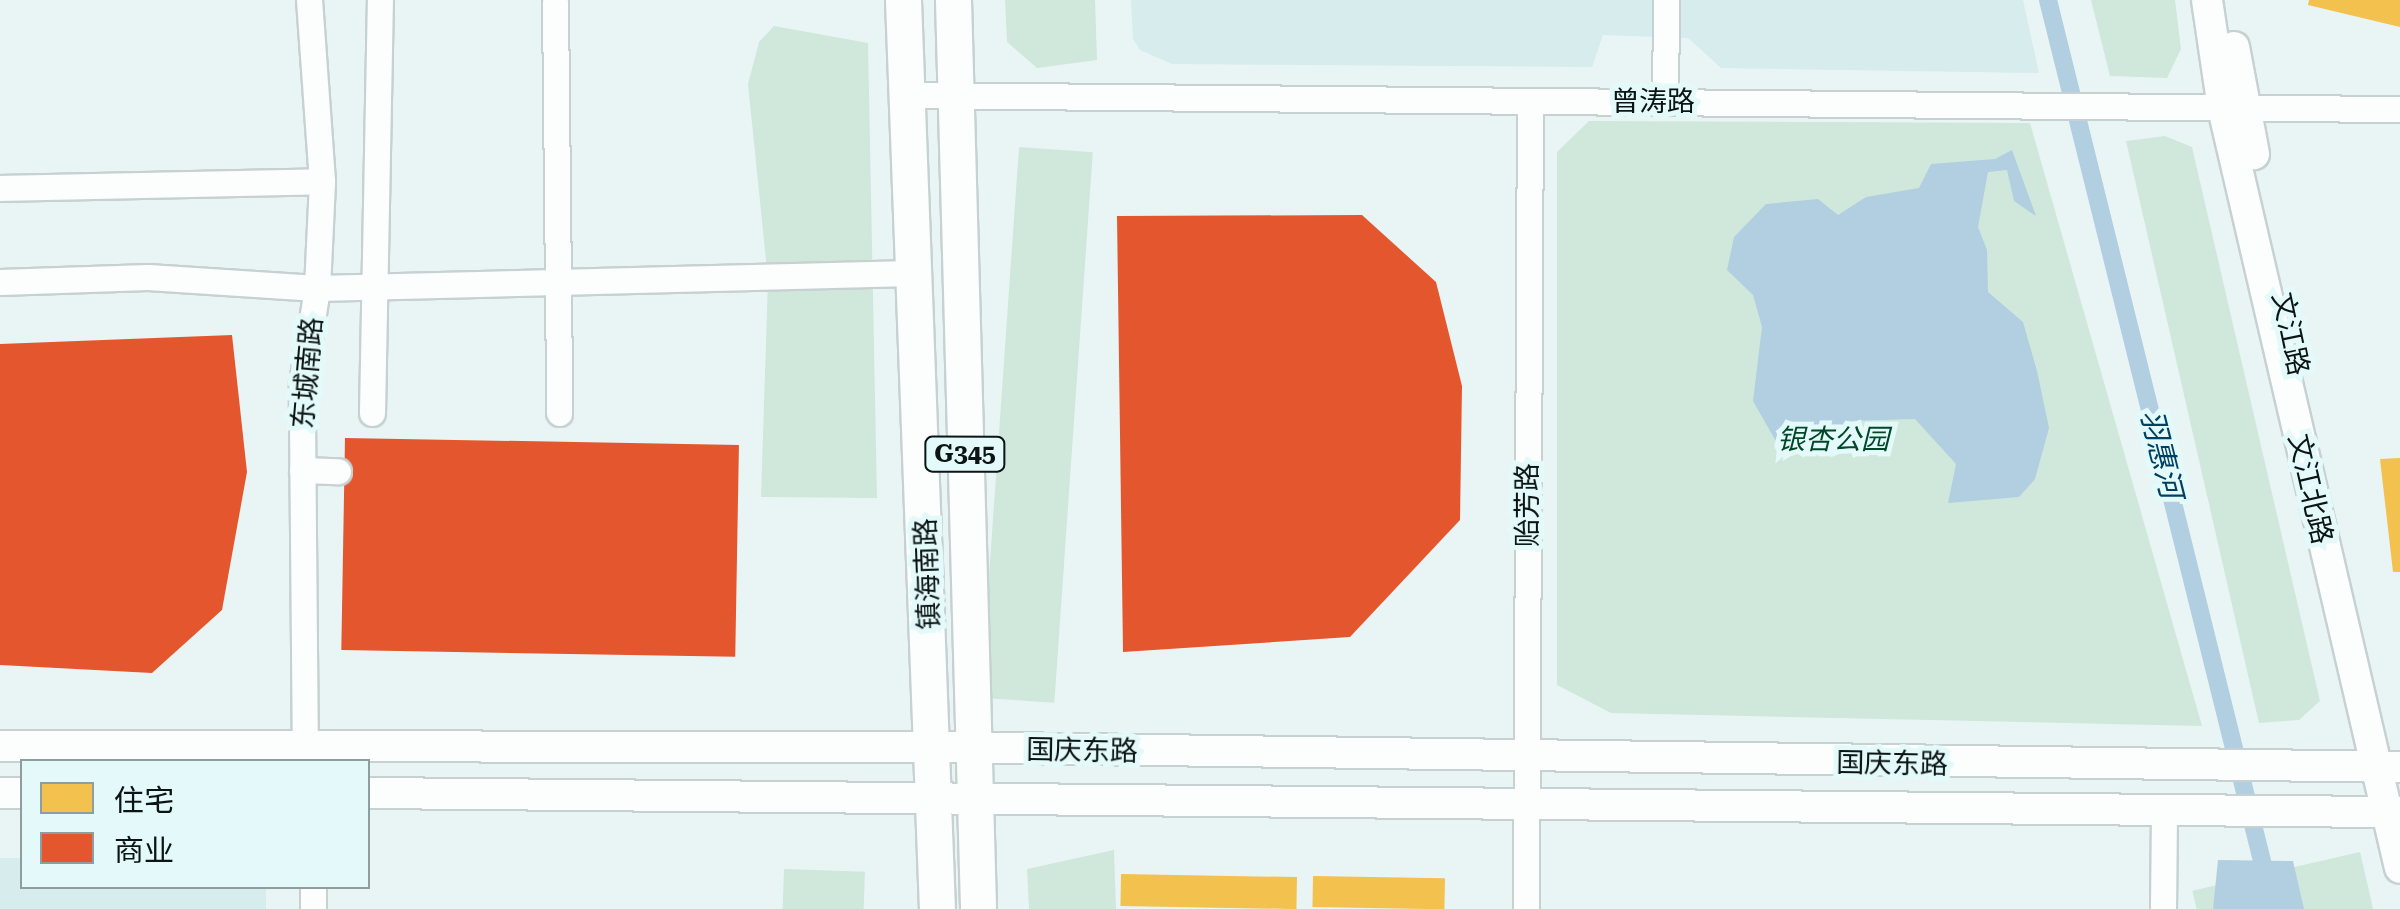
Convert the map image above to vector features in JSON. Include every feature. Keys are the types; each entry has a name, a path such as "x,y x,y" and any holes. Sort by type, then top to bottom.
{"highway":[{"name":"镇海南路","path":"904,0 937,909"},
{"name":"镇海南路","path":"953,0 978,909"}],"main road":[{"path":"2207,0 2234,108"},
{"path":"2225,0 2234,108"},
{"name":"文江路","path":"2234,108 2307,408 2392,786"},
{"name":"国庆东路","path":"0,746 303,754 932,748 2336,768 2392,786"},
{"path":"2392,786 2400,868"},
{"name":"国庆东路","path":"370,793 2341,812 2392,786"}],"street":[{"name":"东城南路","path":"303,754 302,383 317,288 322,181 309,0"},
{"path":"372,413 380,0"},
{"path":"555,2 558,413"},
{"path":"1665,102 1666,3"},
{"name":"曾涛路","path":"906,95 2400,109"},
{"name":"贻芳路","path":"1526,909 1530,102"},
{"path":"0,188 322,181"},
{"path":"0,282 148,277 317,288 911,273"},
{"path":"302,470 338,471"},
{"path":"2163,909 2164,812"}],"shaded area":[{"path":"1131,0 2023,0 2039,73 1721,68 1688,38 1603,35 1592,67 1172,64 1140,50 1133,39"},
{"path":"0,858 20,858 20,889 266,889 266,909 0,909"}],"green space":[{"path":"1005,0 1095,0 1097,60 1037,68 1007,42"},
{"path":"2091,0 2175,0 2181,49 2167,78 2110,76"},
{"path":"774,26 868,43 877,498 761,497 768,280 748,84 759,42"},
{"name":"银杏公园","path":"1589,121 2030,123 2202,726 1611,713 1557,685 1557,152"},
{"path":"2165,136 2192,147 2320,701 2299,720 2259,723 2126,141"},
{"path":"1019,147 1093,152 1054,703 980,698"},
{"path":"1114,850 1116,909 1029,909 1027,869"},
{"path":"2360,852 2373,909 2197,909 2192,891"},
{"path":"784,869 865,872 864,909 783,909"}],"water":[{"path":"2012,150 2036,216 2014,201 2007,170 1988,172 1978,227 1987,250 1988,292 2023,322 2037,371 2049,428 2035,479 2019,497 1948,503 1956,464 1915,419 1847,421 1840,448 1807,454 1777,443 1753,401 1762,327 1753,295 1727,270 1734,237 1766,204 1818,199 1838,215 1866,197 1919,188 1931,164 1995,159"},
{"path":"2218,860 2293,861 2304,909 2213,909"}],"building: 住宅":[{"path":"2309,0 2400,0 2400,27 2308,5"},
{"path":"2400,458 2400,572 2393,572 2380,459"},
{"path":"1121,874 1297,877 1296,909 1120,906"},
{"path":"1313,876 1445,878 1444,909 1312,907"}],"building: 商业":[{"path":"1362,215 1436,282 1462,386 1460,520 1350,637 1123,652 1117,216"},
{"path":"232,335 247,472 222,610 152,673 0,665 0,344"},
{"path":"345,438 739,445 735,657 341,650"}],"waterway":[{"name":"羽惠河","path":"2048,0 2274,909"}]}
